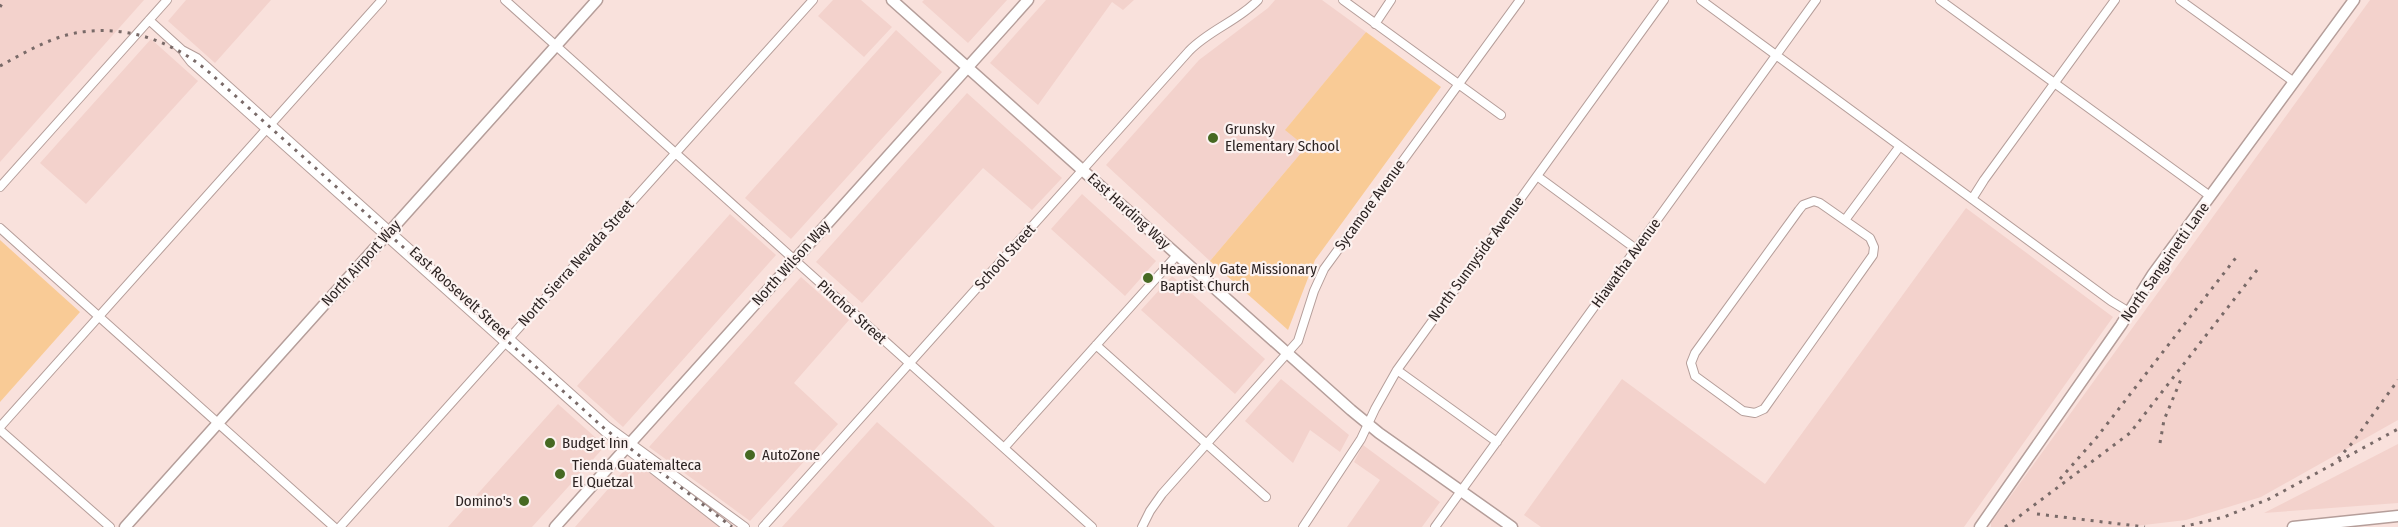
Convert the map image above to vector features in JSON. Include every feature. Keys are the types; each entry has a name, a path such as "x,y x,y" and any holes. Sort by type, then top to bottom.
{"street":[{"path":"0,187 167,0"},
{"path":"110,527 0,429 382,0"},
{"name":"Pinchot Street","path":"505,0 1092,527"},
{"name":"North Airport Way","path":"126,527 597,0"},
{"name":"North Sierra Nevada Street","path":"340,527 813,0"},
{"name":"East Harding Way","path":"892,0 1368,424 1512,527"},
{"name":"North Wilson Way","path":"555,527 1028,0"},
{"name":"School Street","path":"763,527 1196,44 1216,29 1238,17 1258,0"},
{"path":"1342,0 1501,115"},
{"path":"1375,24 1391,0"},
{"name":"Sycamore Avenue","path":"1142,527 1162,494 1300,338 1314,291 1324,269 1520,0"},
{"name":"North Sunnyside Avenue","path":"1303,527 1361,439 1397,370 1664,0"},
{"path":"1701,0 2129,312"},
{"name":"Hiawatha Avenue","path":"1435,527 1816,0"},
{"path":"1940,0 2210,196"},
{"path":"1972,199 2115,0"},
{"path":"2180,0 2294,82"},
{"name":"North Sanguinetti Lane","path":"1980,527 2210,196 2354,0"},
{"name":"East Roosevelt Street","path":"149,20 183,50 191,62 268,127 628,446 728,527"},
{"path":"1845,220 1900,146"},
{"path":"1537,176 1636,249"},
{"path":"1814,201 1820,203 1845,220 1873,242 1875,252 1869,264 1764,409 1750,413 1723,397 1694,373 1691,363 1695,353 1803,205 1814,201"},
{"path":"0,228 334,527"},
{"path":"1004,448 1177,255"},
{"path":"1096,345 1266,496"},
{"path":"1397,370 1497,442"},
{"name":"East Roosevelt Street","path":"628,446 745,527"},
{"path":"2293,527 2398,516"}],"shaded area":[{"path":"0,0 144,0 0,162"},
{"path":"186,0 271,0 215,63 168,21"},
{"path":"833,0 861,0 892,27 864,57 818,16"},
{"path":"924,0 1007,0 968,43 922,2"},
{"path":"1046,0 1134,0 1123,10 1112,2 1038,105 990,63"},
{"name":"Grunsky Elementary School","path":"1275,0 1322,0 1366,32 1286,129 1306,147 1210,261 1106,165 1199,60 1268,8"},
{"path":"2370,0 2398,0 2398,420 2261,497 2186,520 2127,527 1991,527 1991,523"},
{"path":"896,30 942,72 791,239 745,198"},
{"path":"1366,32 1441,87 1315,260 1288,330 1210,261 1306,147 1285,130"},
{"path":"151,39 198,81 86,204 40,163"},
{"path":"967,93 1062,178 1032,210 983,168 862,303 816,262"},
{"path":"1082,194 1156,261 1125,296 1051,229"},
{"path":"1966,208 2113,317 1964,527 1541,527 1524,515 1622,379 1765,484"},
{"path":"730,214 776,255 623,427 577,386"},
{"path":"0,240 80,312 0,402"},
{"path":"1172,276 1265,359 1235,394 1141,310"},
{"path":"801,277 849,320 794,383 838,424 750,521 649,447"},
{"path":"1281,379 1349,435 1340,452 1310,430 1293,463 1245,421"},
{"path":"558,404 605,446 532,527 448,527"},
{"path":"877,422 969,503 995,527 782,527"},
{"path":"2398,444 2398,503 2264,513"},
{"path":"1363,445 1440,502 1422,527 1347,527 1380,480 1354,462"},
{"path":"635,458 723,527 575,527"}],"railway":[{"path":"0,7 4,0"},
{"path":"0,66 63,36 83,32 122,32 160,42 178,50 210,73 605,429 732,527"},
{"path":"2060,479 2097,437 2238,255"},
{"path":"2005,527 2130,433 2257,270"},
{"path":"2160,443 2164,420 2182,377"},
{"path":"2338,459 2398,380"},
{"path":"2182,527 2224,517 2269,499 2398,429"},
{"path":"2037,514 2145,527"}],"place":[{"name":"Grunsky Elementary School","path":"1213,138"},
{"name":"Heavenly Gate Missionary Baptist Church","path":"1148,278"},
{"name":"Budget Inn","path":"550,443"},
{"name":"AutoZone","path":"750,455"},
{"name":"Tienda Guatemalteca El Quetzal","path":"560,474"},
{"name":"Domino's","path":"524,501"}]}
